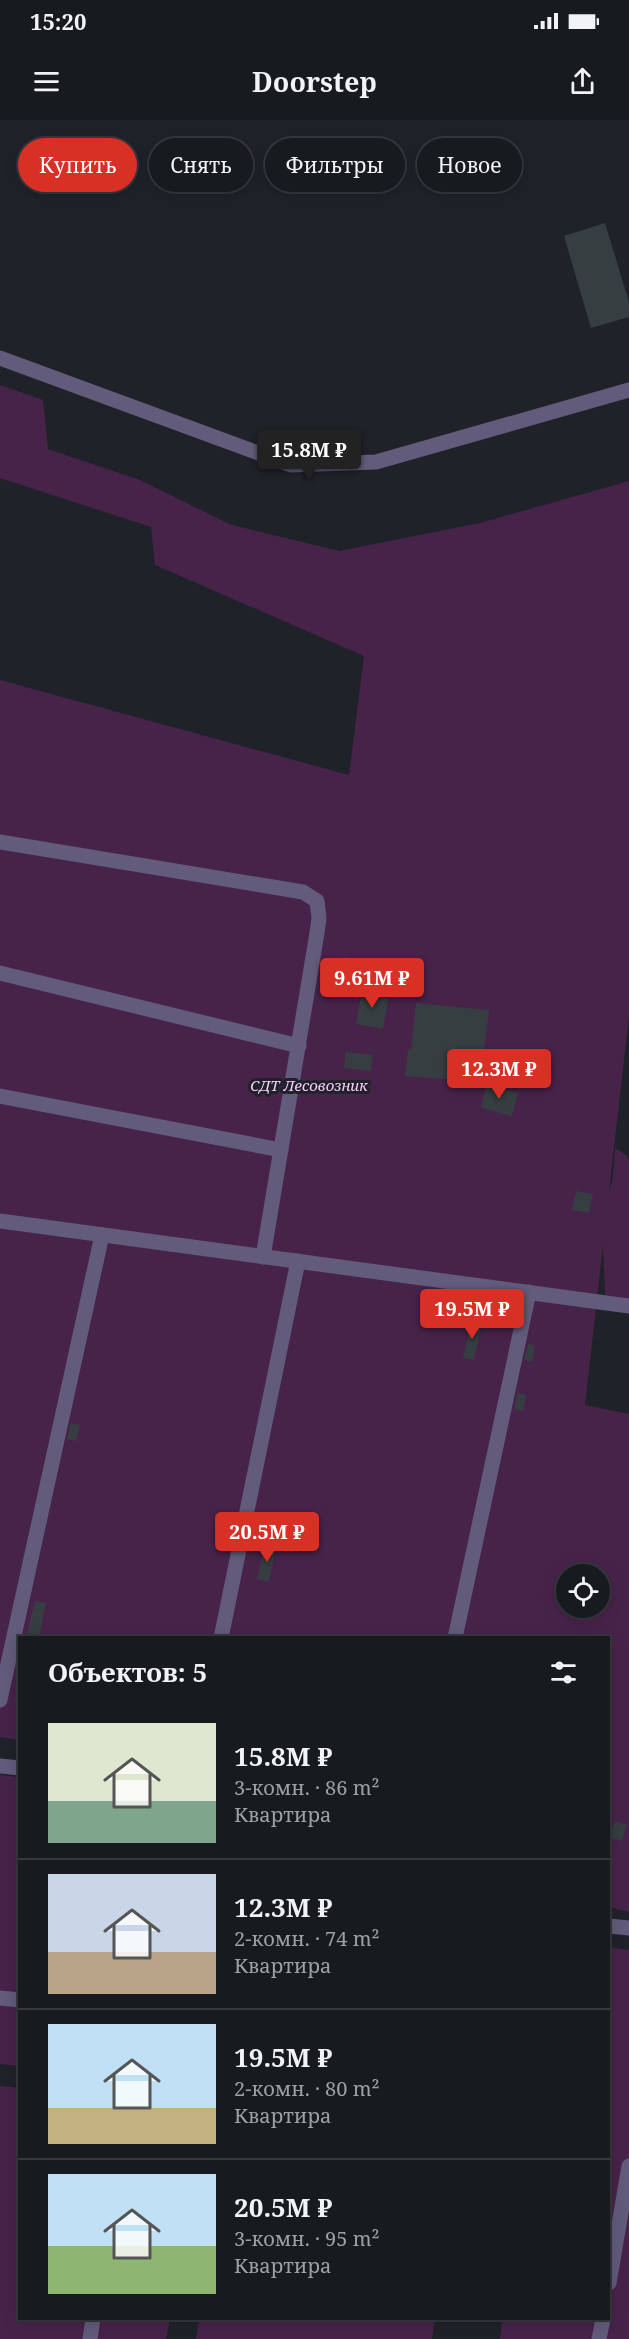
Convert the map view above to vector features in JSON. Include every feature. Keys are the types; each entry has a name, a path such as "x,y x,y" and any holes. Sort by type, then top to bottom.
{"street":[{"path":"0,358 291,465 376,462 629,390"},
{"path":"0,842 303,892 317,901 318,926 263,1257"},
{"path":"0,973 299,1046"},
{"path":"0,1096 281,1150"},
{"path":"0,1221 629,1306"},
{"path":"0,1700 102,1235"},
{"path":"221,1636 298,1261"},
{"path":"455,1636 529,1292"},
{"path":"0,1766 18,1768"},
{"path":"610,1926 629,1928"},
{"path":"0,1998 18,2000"},
{"path":"610,2277 629,2166"},
{"path":"90,2339 93,2320"},
{"path":"599,2339 603,2320"}],"green space":[{"name":"СДТ Лесовозник","path":"0,385 43,400 48,449 140,480 229,524 339,551 480,523 629,481 629,1016 609,1192 613,1177 615,1148 626,1155 629,1160 629,1300 605,1295 603,1245 585,1405 629,1414 629,1912 610,1907 610,1636 18,1636 18,1740 0,1737 0,680 349,775 364,656 155,565 151,527 0,478"},
{"path":"0,1775 18,1777 18,2066 0,2064"},
{"path":"610,1947 629,1950 629,2339 500,2339 502,2320 610,2320"},
{"path":"0,2086 18,2088 18,2320 170,2320 166,2339 0,2339"},
{"path":"199,2320 435,2320 432,2339 196,2339"}],"building":[{"path":"605,223 629,302 629,317 591,328 564,236"},
{"path":"343,956 358,959 354,985 339,982"},
{"path":"362,989 389,994 383,1029 356,1024"},
{"path":"416,1003 489,1010 480,1082 405,1076 408,1050 411,1050"},
{"path":"346,1052 373,1055 371,1071 344,1068"},
{"path":"486,1085 518,1093 512,1116 481,1108"},
{"path":"576,1191 593,1194 589,1213 572,1210"},
{"path":"471,1321 482,1323 474,1360 463,1358"},
{"path":"528,1344 535,1346 532,1362 524,1360"},
{"path":"517,1393 526,1395 523,1411 514,1409"},
{"path":"71,1423 80,1425 76,1441 67,1439"},
{"path":"265,1544 276,1547 269,1582 257,1579"},
{"path":"35,1601 46,1603 39,1636 26,1636"},
{"path":"615,1821 627,1825 622,1841 610,1837"}]}
